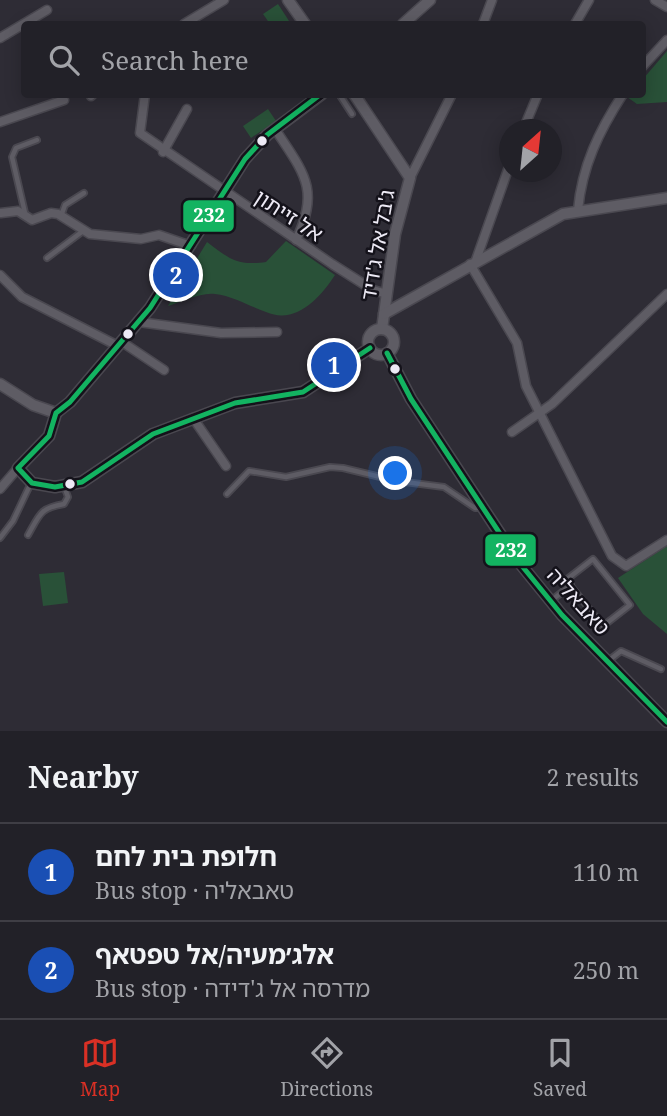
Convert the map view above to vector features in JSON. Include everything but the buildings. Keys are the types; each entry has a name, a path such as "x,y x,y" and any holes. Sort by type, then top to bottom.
{"street":[{"path":"189,21 224,0"},
{"path":"406,21 430,0"},
{"path":"484,21 492,0"},
{"path":"655,0 667,7"},
{"path":"291,1 303,21"},
{"path":"577,21 587,1"},
{"path":"29,21 47,10"},
{"path":"0,38 21,25"},
{"path":"646,63 667,40"},
{"name":"אל זייתון","path":"144,98 140,134 296,240 361,282 387,294"},
{"path":"0,489 49,436 56,413 70,402 139,322 191,246 245,159 275,129 317,98"},
{"path":"357,98 410,178"},
{"name":"ג'בל אל ג'דיד","path":"382,329 395,234 410,178 450,98"},
{"path":"527,119 535,98"},
{"path":"578,210 581,178 587,161 621,98"},
{"path":"0,122 64,100"},
{"path":"163,152 187,109"},
{"path":"275,129 302,173 309,194 307,213 296,240"},
{"path":"502,182 473,262 517,343 526,386 612,556 626,566 667,540"},
{"path":"384,314 542,224 578,210 667,198"},
{"path":"1,213 25,213 32,220 51,213 83,230 109,237 141,239 159,235 191,246"},
{"path":"1,278 22,297 120,344 164,369"},
{"path":"512,432 541,412 667,294"},
{"path":"139,322 221,333 277,332"},
{"path":"382,329 393,339 387,353 379,354 370,348 369,336 382,329"},
{"path":"18,468 31,482 64,486 82,482 153,433 235,402 303,392 370,348"},
{"name":"טאבאליה","path":"387,353 411,398 518,561 551,601 667,722"},
{"path":"2,389 56,413"},
{"path":"193,418 226,466"}],"lane":[{"path":"342,98 352,114"},
{"path":"25,213 12,158 16,148 37,139"},
{"path":"61,216 65,205 84,193"},
{"path":"47,258 83,230"},
{"path":"227,494 249,471 286,477 330,467 397,481 444,487 475,508 482,508"},
{"path":"0,538 13,521 31,482"},
{"path":"28,535 42,511 64,504 68,497 64,486"},
{"path":"593,559 630,605 603,626 570,585 566,580 593,559"},
{"path":"551,601 570,585"},
{"path":"608,661 621,651 628,652 661,669"}],"green space":[{"path":"278,4 289,21 268,21 263,14"},
{"path":"667,51 667,102 637,104 628,98 646,98 646,76"},
{"path":"268,109 276,121 251,138 243,126"},
{"path":"286,241 335,275 314,300 297,312 277,315 215,294 197,296 168,306 207,242 234,260 256,263 266,262"},
{"path":"667,546 667,634 643,614 618,578"},
{"path":"64,572 68,603 43,606 39,574"}],"transit line":[{"name":"232","path":"316,98 267,135 245,159 150,308 70,402 56,413 49,436 18,468 32,483 55,487 82,482 153,434 235,403 303,392 370,348"},
{"name":"232","path":"387,353 411,399 518,561 562,615 667,722"}],"place":[{"name":"אלג׳מעיה/אל טפטאף","path":"176,275"},
{"name":"חלופת בית לחם","path":"334,365"}]}
